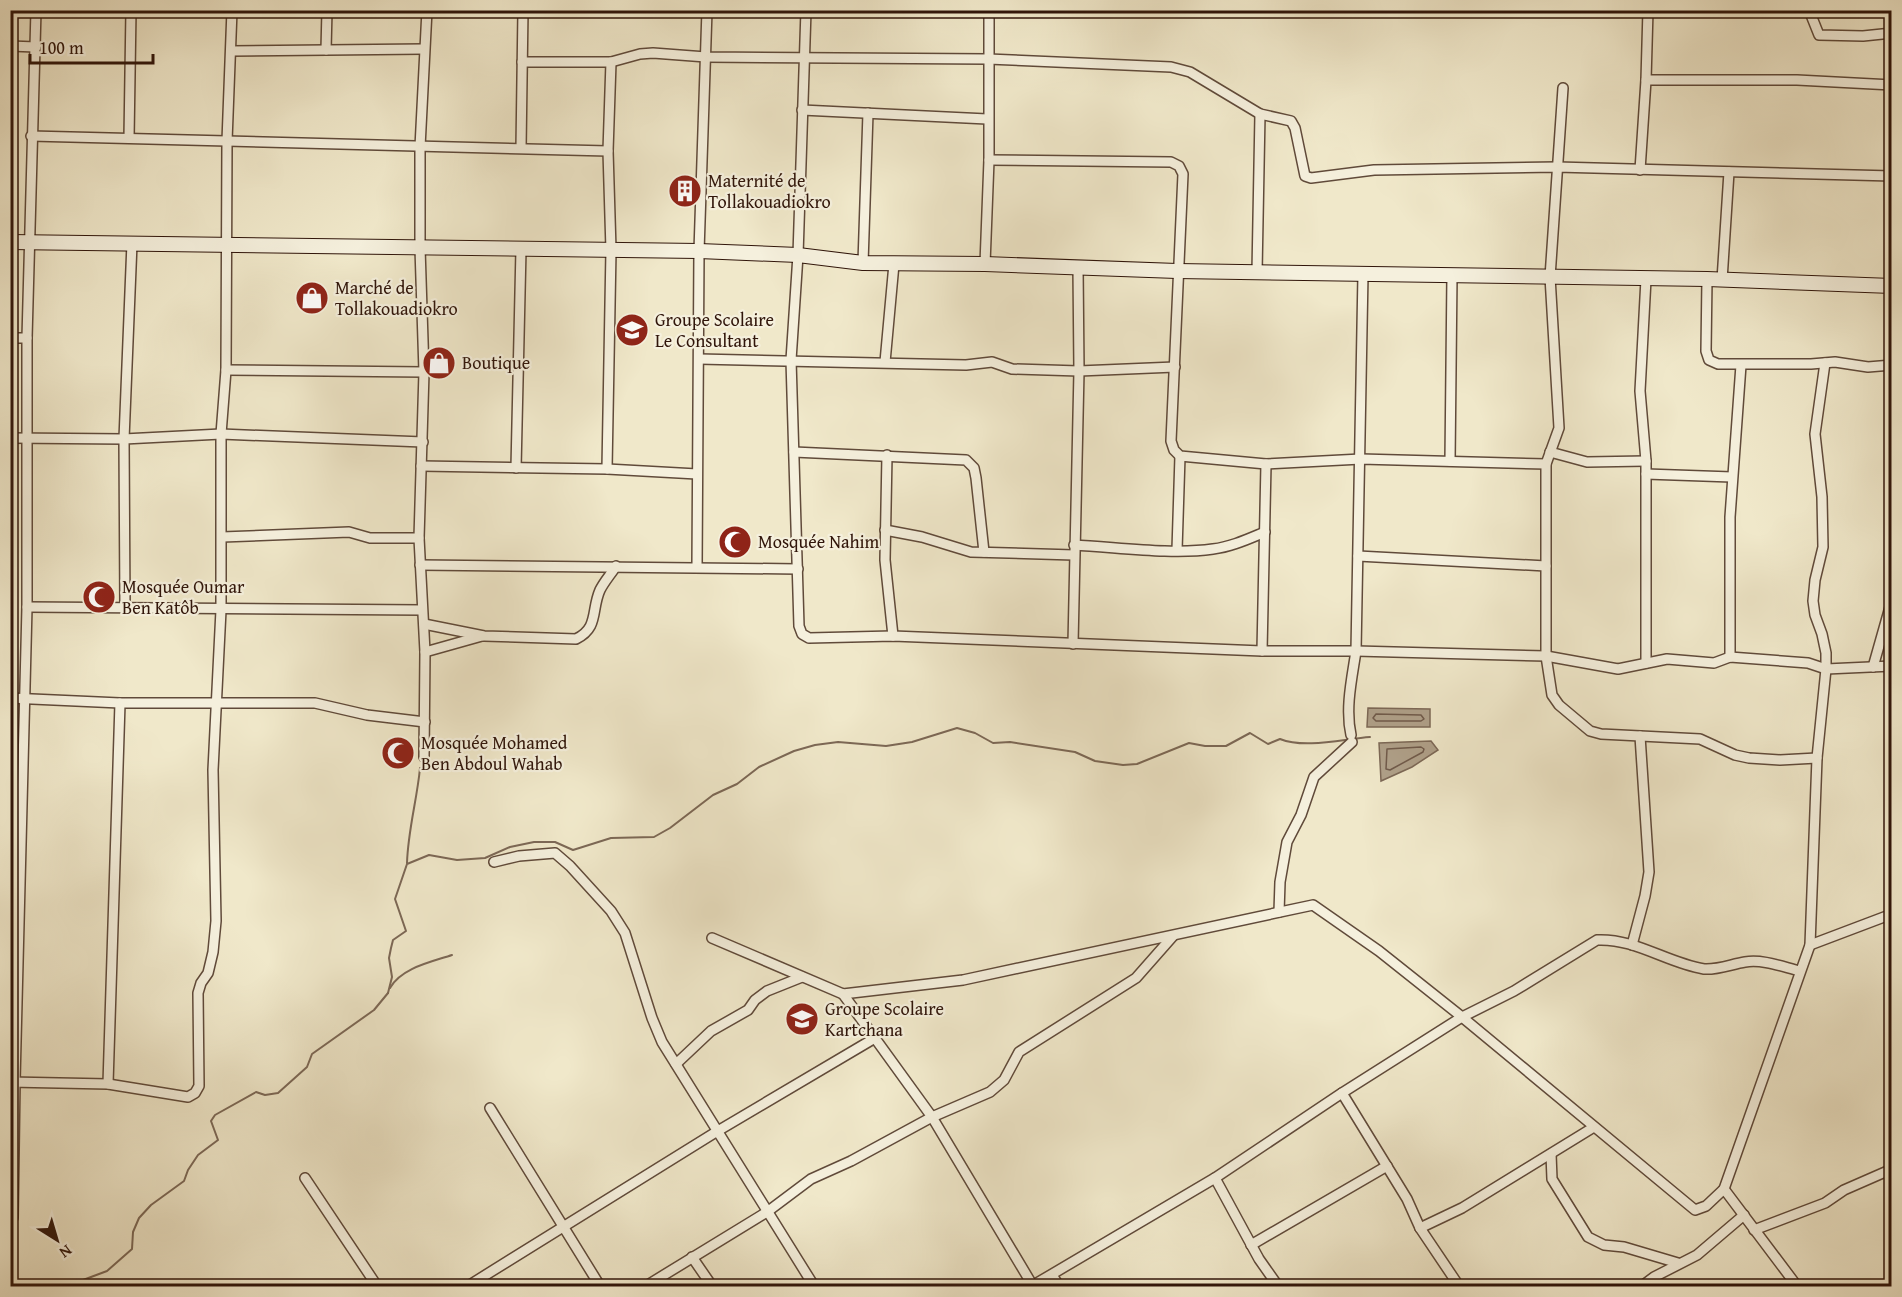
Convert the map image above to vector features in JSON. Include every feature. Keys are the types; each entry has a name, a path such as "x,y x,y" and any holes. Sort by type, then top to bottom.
{"street":[{"path":"13,1218 13,1081 26,698 27,338 36,10"},
{"path":"129,138 131,10"},
{"path":"13,1081 108,1084 188,1097 195,1093 199,1086 198,993 208,973 216,921 213,770 221,609 222,434 226,370 228,245 227,141 232,10"},
{"path":"326,50 327,10"},
{"path":"424,757 425,652 419,538 424,372 420,147 427,10"},
{"path":"521,147 523,10"},
{"path":"697,567 699,251 707,10"},
{"path":"806,10 798,255 791,360 799,626 802,634 809,638 893,636 1262,651 1546,656 1618,669 1667,659 1714,663 1730,657 1808,663 1826,669 1892,666"},
{"path":"985,264 989,10"},
{"path":"1809,10 1819,35 1863,36 1892,33"},
{"path":"1640,170 1648,11"},
{"path":"10,46 36,46"},
{"path":"231,51 424,49"},
{"path":"522,62 611,62 653,53 706,57 804,59 988,59 1171,67 1190,72 1260,114 1293,123 1301,166 1305,176 1311,178 1374,170 1557,167 1892,176"},
{"path":"607,469 611,250 609,151 611,62"},
{"path":"1646,80 1797,80 1892,85"},
{"path":"1563,88 1550,277 1559,428 1546,464 1546,656 1552,695 1559,705 1590,732 1700,739 1749,758 1780,760 1817,758"},
{"path":"802,110 987,118"},
{"path":"863,263 868,113"},
{"path":"1257,272 1260,114"},
{"path":"31,136 609,151"},
{"path":"988,160 1171,162 1179,166 1183,174 1171,441 1174,450 1180,456 1266,464 1360,459 1546,464"},
{"path":"1722,280 1729,172"},
{"path":"10,242 699,251 798,255 863,263 894,264 1707,279 1892,286"},
{"path":"125,608 124,439 132,243"},
{"path":"516,468 521,249"},
{"path":"885,362 894,264"},
{"path":"1073,644 1079,371 1078,268"},
{"path":"1279,912 1280,882 1287,842 1301,815 1314,777 1352,739 1348,722 1356,651 1363,274"},
{"path":"1450,461 1452,275"},
{"path":"1646,279 1640,391 1646,461 1646,663"},
{"path":"1707,279 1706,351 1709,360 1718,364 1741,365 1825,363 1851,363 1869,367 1892,365"},
{"path":"10,338 27,338"},
{"path":"699,359 966,365 992,362 1012,369 1079,371 1175,367"},
{"path":"712,938 843,994 963,980 1313,905 1379,951 1462,1017 1695,1210 1706,1206 1724,1189 1810,945 1817,758 1826,669 1826,653 1813,601 1815,580 1823,547 1822,497 1815,434 1825,363"},
{"path":"1730,657 1730,517 1741,365"},
{"path":"226,370 424,372"},
{"path":"10,438 124,439 222,434 423,442"},
{"path":"794,452 966,460 974,468 976,478 984,552"},
{"path":"1550,452 1587,462 1646,461"},
{"path":"887,455 885,560 893,636"},
{"path":"1177,550 1180,456"},
{"path":"1262,651 1266,464"},
{"path":"421,466 607,469 697,474"},
{"path":"1646,474 1732,477"},
{"path":"885,530 922,537 971,552 1213,549 1237,544 1265,531"},
{"path":"222,537 349,532 370,538 419,538"},
{"path":"1358,556 1546,566"},
{"path":"420,565 798,569"},
{"path":"424,624 484,636 576,639 587,634 600,591 616,566"},
{"path":"1873,667 1892,600"},
{"path":"27,607 422,610"},
{"path":"425,652 484,636"},
{"path":"10,698 120,703 315,703 367,715 425,722"},
{"path":"108,1084 120,703"},
{"path":"1632,945 1649,872 1640,736"},
{"path":"494,862 519,856 555,853 611,911 625,933 662,1042 814,1287"},
{"path":"1810,945 1892,914"},
{"path":"646,1287 766,1212 811,1179 851,1161 932,1117 990,1092 1004,1080 1018,1052 1136,978 1173,936"},
{"path":"843,994 932,1117 1033,1286 1215,1178 1342,1093 1462,1017 1514,991 1597,940 1608,939 1632,945 1705,969 1747,961 1800,971"},
{"path":"676,1064 711,1031 748,1010 755,1000 767,992 802,978"},
{"path":"468,1287 716,1132 875,1038"},
{"path":"1342,1093 1407,1199 1420,1228 1459,1287"},
{"path":"490,1108 600,1287"},
{"path":"1420,1228 1462,1208 1594,1127"},
{"path":"1551,1154 1552,1179 1588,1237 1604,1245 1624,1247 1678,1263"},
{"path":"1251,1245 1387,1166"},
{"path":"1754,1230 1825,1203 1844,1190 1892,1169"},
{"path":"305,1178 376,1287"},
{"path":"1215,1178 1251,1245 1278,1287"},
{"path":"1724,1189 1797,1287"},
{"path":"1642,1287 1678,1263 1697,1255 1744,1215"},
{"path":"692,1257 712,1287"},
{"path":"1052,1275 1059,1287"}],"water":[{"path":"1368,708 1430,709 1430,727 1367,727"},
{"path":"1431,741 1438,750 1412,767 1381,781 1379,743"}],"waterway":[{"path":"388,993 392,977 389,958 393,940 406,931 395,899 407,864 429,855 457,860 485,858 510,847 534,842 555,842 573,850 611,838 654,837 670,828 713,795 737,784 759,767 794,751 815,745 838,742 886,746 912,742 957,728 975,733 993,743 1010,742 1075,752 1095,761 1123,765 1137,764 1189,743 1226,746 1250,733 1268,744 1280,739 1290,742 1324,743 1370,737"},
{"path":"407,863 420,768"},
{"path":"390,988 401,975 426,963 452,955"},
{"path":"67,1286 107,1271 132,1249 133,1232 139,1218 151,1205 184,1181 198,1155 218,1140 211,1121 215,1115 256,1092 265,1095 278,1093 307,1067 312,1054 374,1010 388,993"}],"place":[{"name":"Maternité de Tollakouadiokro","path":"685,191"},
{"name":"Marché de Tollakouadiokro","path":"312,298"},
{"name":"Groupe Scolaire Le Consultant","path":"632,330"},
{"name":"Boutique","path":"439,363"},
{"name":"Mosquée Nahim","path":"735,542"},
{"name":"Mosquée Oumar Ben Katôb","path":"99,597"},
{"name":"Mosquée Mohamed Ben Abdoul Wahab","path":"398,753"},
{"name":"Groupe Scolaire Kartchana","path":"802,1019"}]}
